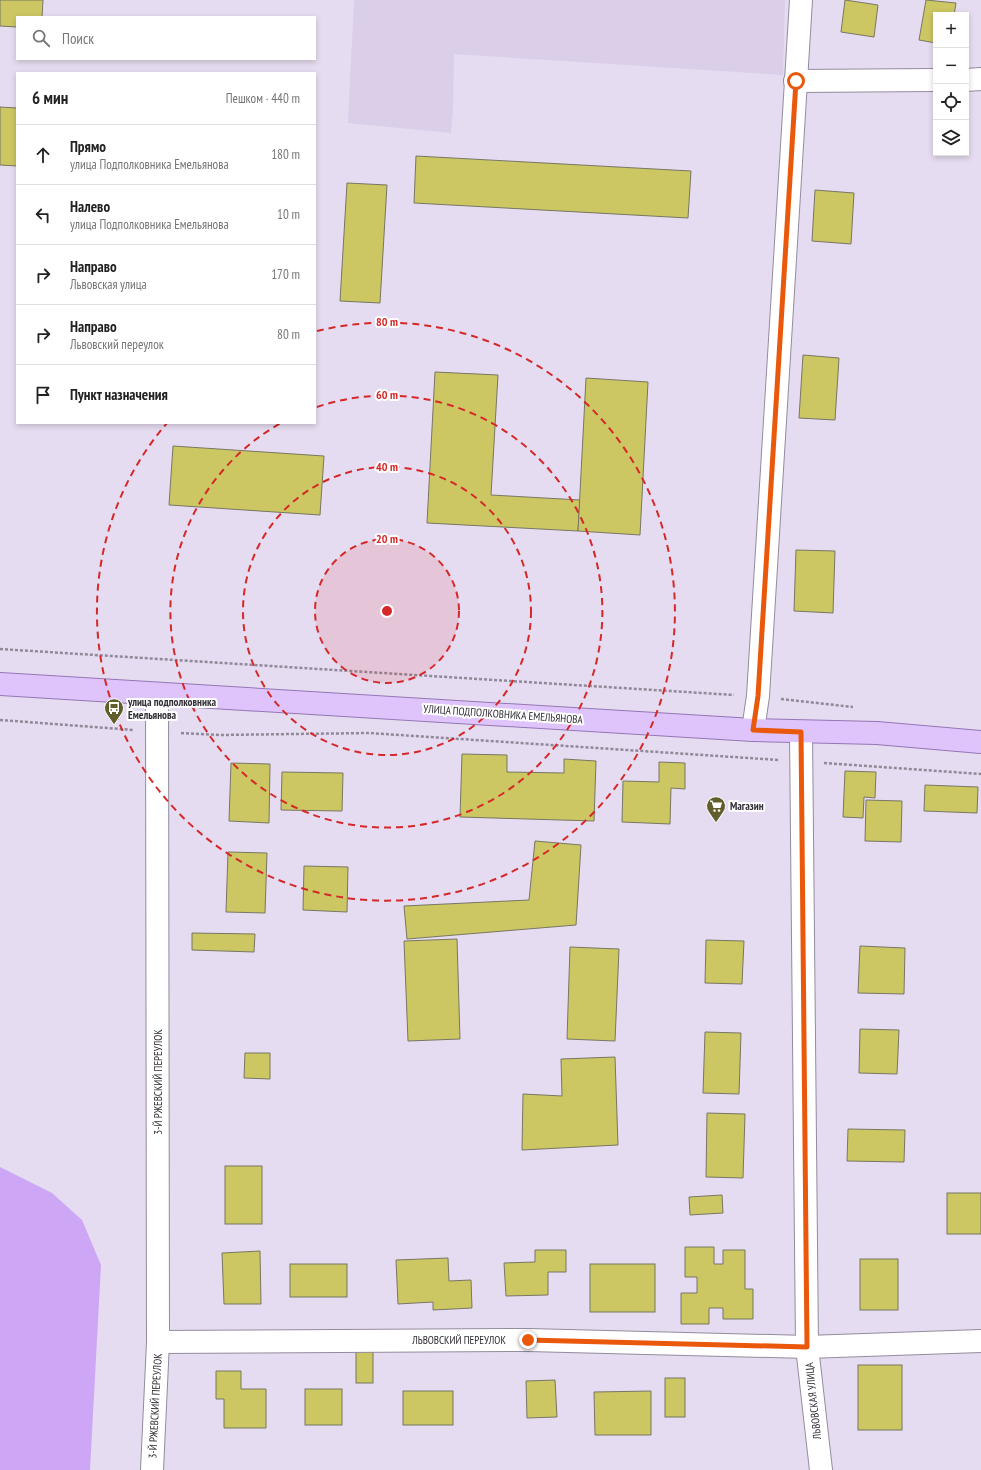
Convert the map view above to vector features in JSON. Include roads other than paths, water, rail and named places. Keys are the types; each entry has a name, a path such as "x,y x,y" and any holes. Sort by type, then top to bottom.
{"main road":[{"name":"УЛИЦА ПОДПОЛКОВНИКА ЕМЕЛЬЯНОВА","path":"0,684 157,694 254,698 753,730 877,733 981,742"}],"street":[{"path":"753,730 758,696 801,0"},
{"path":"969,80 981,79"},
{"path":"796,81 933,80"},
{"name":"3-Й РЖЕВСКИЙ ПЕРЕУЛОК","path":"152,1470 158,1342 157,694"},
{"name":"ЛЬВОВСКАЯ УЛИЦА","path":"801,732 807,1347 821,1470"},
{"name":"ЛЬВОВСКИЙ ПЕРЕУЛОК","path":"158,1342 528,1340 807,1347 981,1341"}],"place":[{"name":"улица подполковника Емельянова","path":"114,725"},
{"name":"Магазин","path":"716,823"}]}
